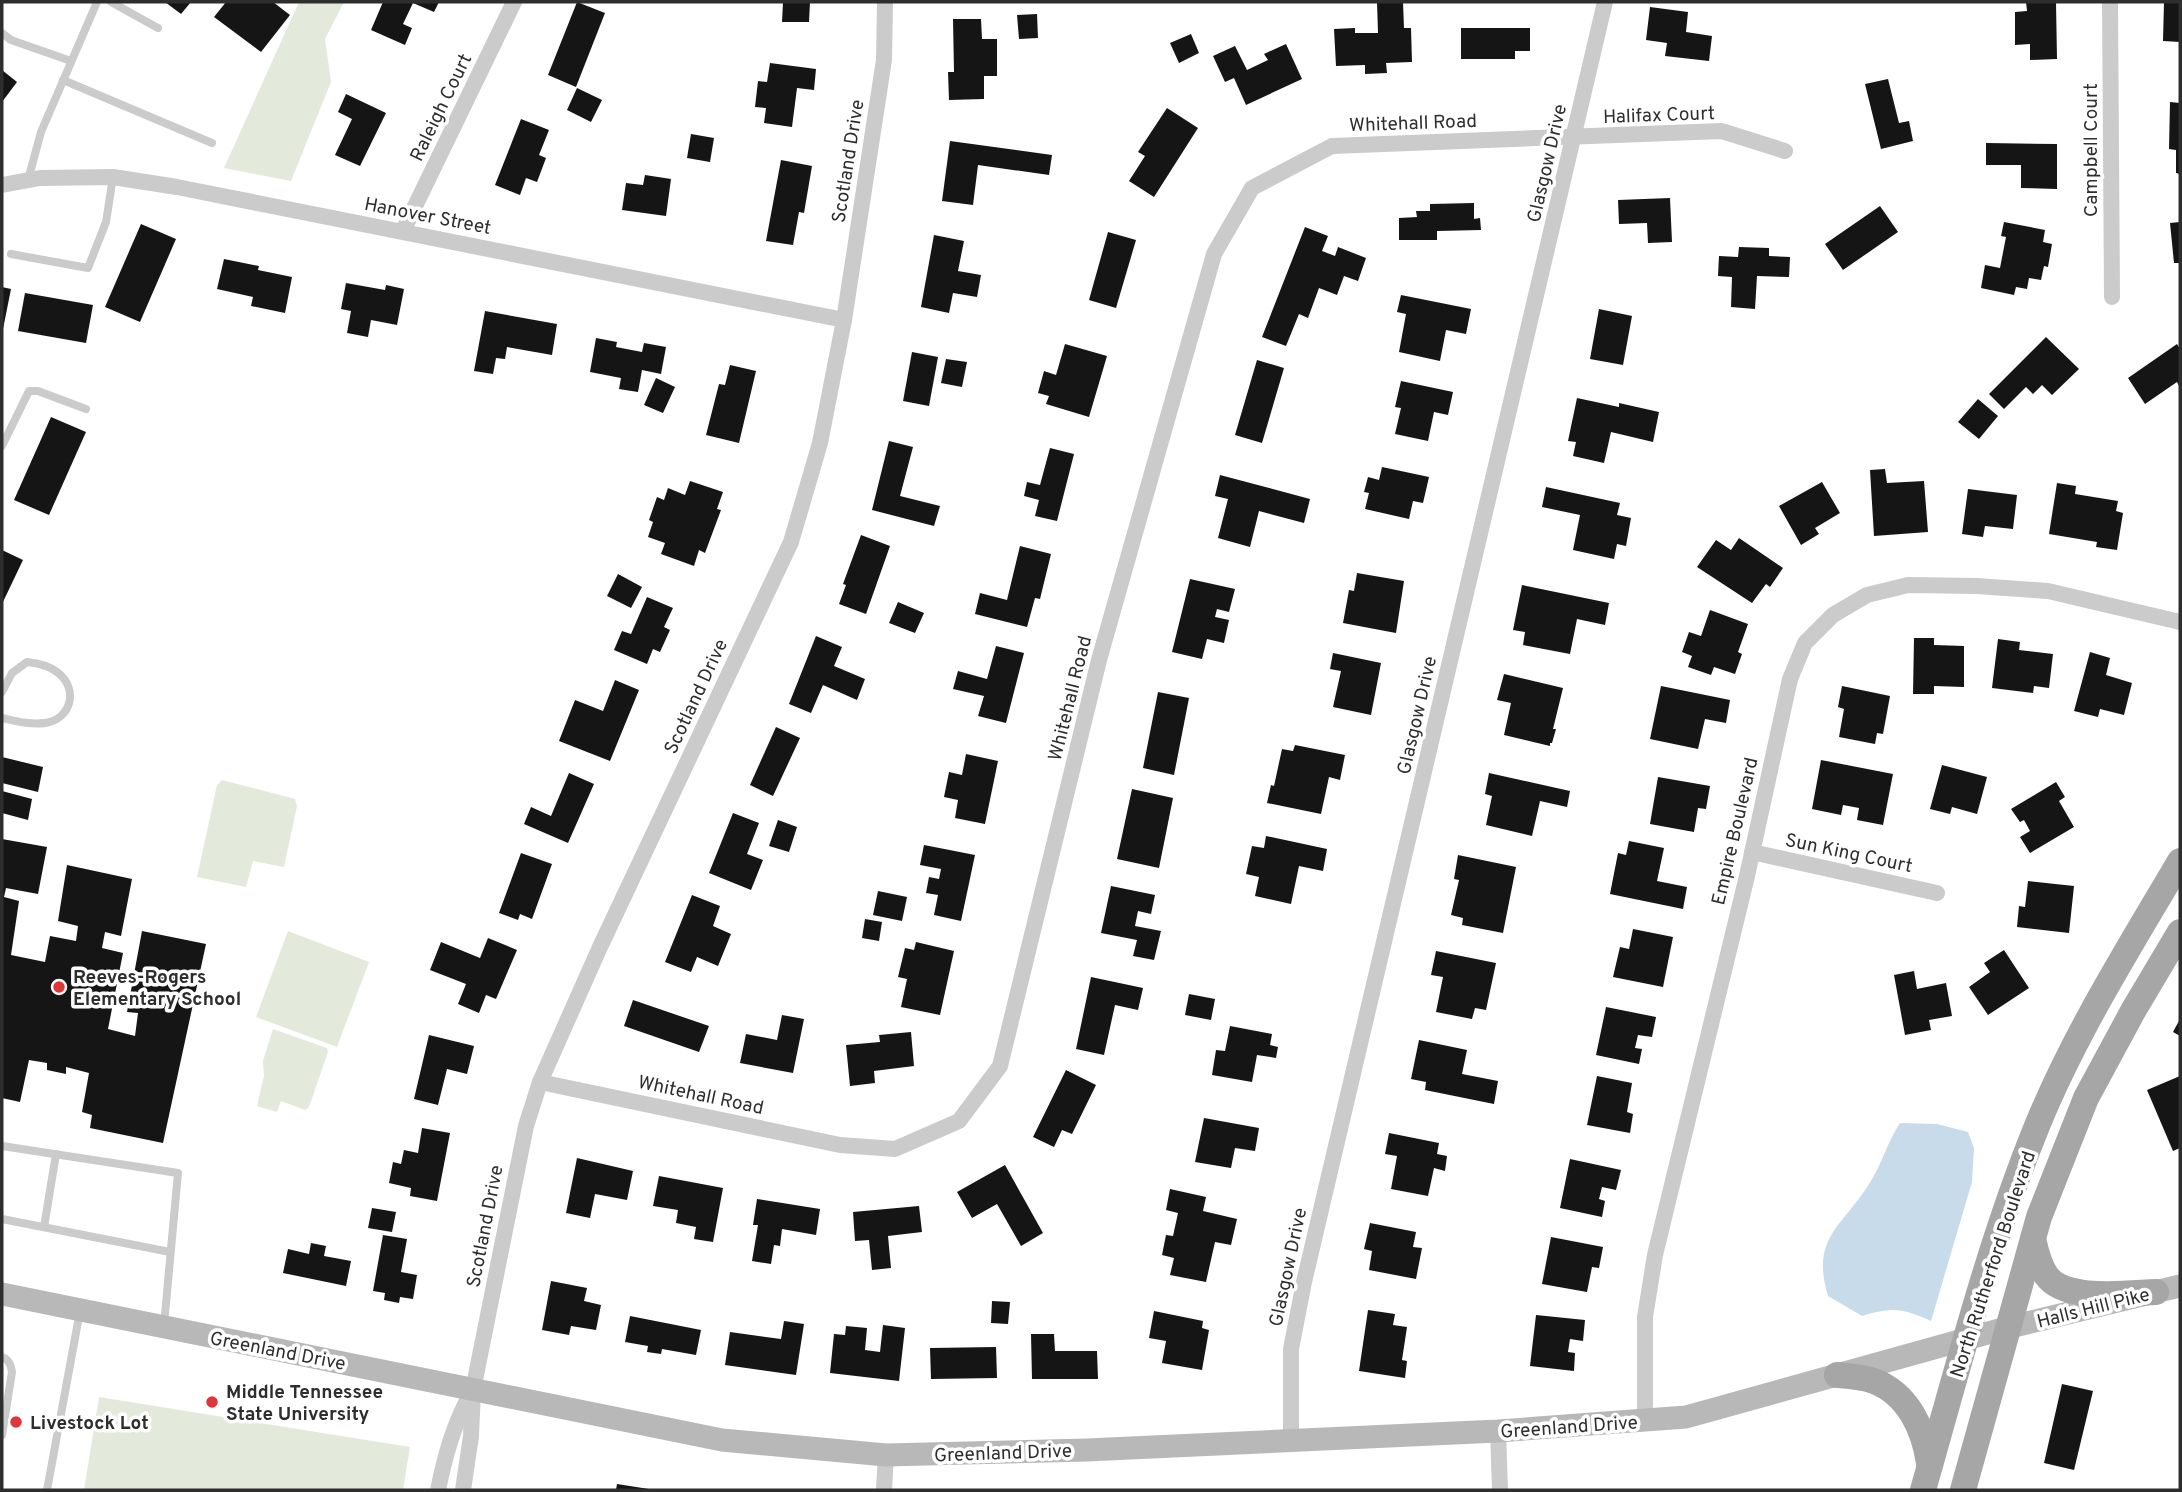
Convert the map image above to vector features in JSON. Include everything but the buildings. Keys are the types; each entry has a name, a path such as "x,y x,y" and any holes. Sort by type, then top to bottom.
{"main road":[{"name":"North Rutherford Boulevard","path":"1926,1480 2002,1219 2037,1125 2083,1024 2180,861"},
{"name":"North Rutherford Boulevard","path":"1963,1490 2033,1239 2085,1098 2180,932"},
{"path":"2033,1239 2038,1260 2047,1277 2059,1286 2086,1293 2168,1289"},
{"path":"1837,1375 1874,1381 1897,1396 1906,1406 1922,1431 1926,1480"}],"street":[{"name":"Raleigh Court","path":"403,231 514,2"},
{"name":"Scotland Drive","path":"472,1390 526,1126 540,1082 600,947 791,542 820,443 844,320 884,60 886,2"},
{"name":"Glasgow Drive","path":"1290,1440 1291,1349 1304,1282 1605,2"},
{"name":"Campbell Court","path":"2110,2 2112,297"},
{"name":"Halifax Court","path":"1573,138 1722,131 1785,151"},
{"name":"Whitehall Road","path":"540,1082 840,1145 895,1149 959,1121 1000,1066 1099,660 1214,254 1252,188 1332,146 1573,138"},
{"name":"Hanover Street","path":"2,185 40,177 113,177 177,187 844,320"},
{"name":"Empire Boulevard","path":"1645,1421 1645,1317 1655,1255 1752,852 1790,680 1805,643 1833,615 1867,595 1908,585 2048,591 2180,622"},
{"name":"Sun King Court","path":"1752,852 1937,893"},
{"name":"Halls Hill Pike","path":"2006,1328 2168,1289"},
{"name":"Greenland Drive","path":"2,1294 722,1440 886,1455 1087,1450 1498,1430 1686,1417 2006,1328"},
{"path":"439,1490 446,1449 472,1390"},
{"path":"463,1490 471,1436 472,1390"},
{"path":"1498,1430 1500,1490"},
{"path":"884,1490 886,1455"}],"lane":[{"path":"28,180 41,132 97,2"},
{"path":"111,2 158,28"},
{"path":"2,33 11,40 71,61"},
{"path":"63,80 212,143"},
{"path":"11,254 88,268 106,222 113,177"},
{"path":"2,446 29,391 38,391 86,409"},
{"path":"2,692 12,673 27,662 56,670 66,680 71,691 69,706 62,717 46,723 26,723 2,718"},
{"path":"2,1146 178,1172 164,1328"},
{"path":"44,1227 55,1154"},
{"path":"2,1219 170,1252"},
{"path":"47,1490 80,1311"},
{"path":"2,1357 11,1364 12,1372 2,1435"}],"shaded area":[{"path":"299,2 344,2 325,39 331,82 291,181 224,168"},
{"path":"222,780 295,799 297,806 284,867 253,861 246,887 197,877 217,785"},
{"path":"288,931 369,962 337,1047 256,1017"},
{"path":"273,1029 327,1048 328,1052 309,1107 305,1110 281,1101 277,1112 257,1106 264,1076 263,1061"},
{"path":"99,1397 410,1447 403,1490 84,1490"}],"water":[{"path":"1900,1123 1937,1124 1968,1132 1974,1148 1972,1182 1931,1321 1897,1310 1862,1316 1828,1296 1824,1276 1823,1259 1827,1245 1871,1181"}],"place":[{"name":"Reeves-Rogers Elementary School","path":"59,987"},
{"name":"Middle Tennessee State University","path":"212,1402"},
{"name":"Livestock Lot","path":"16,1422"}]}
